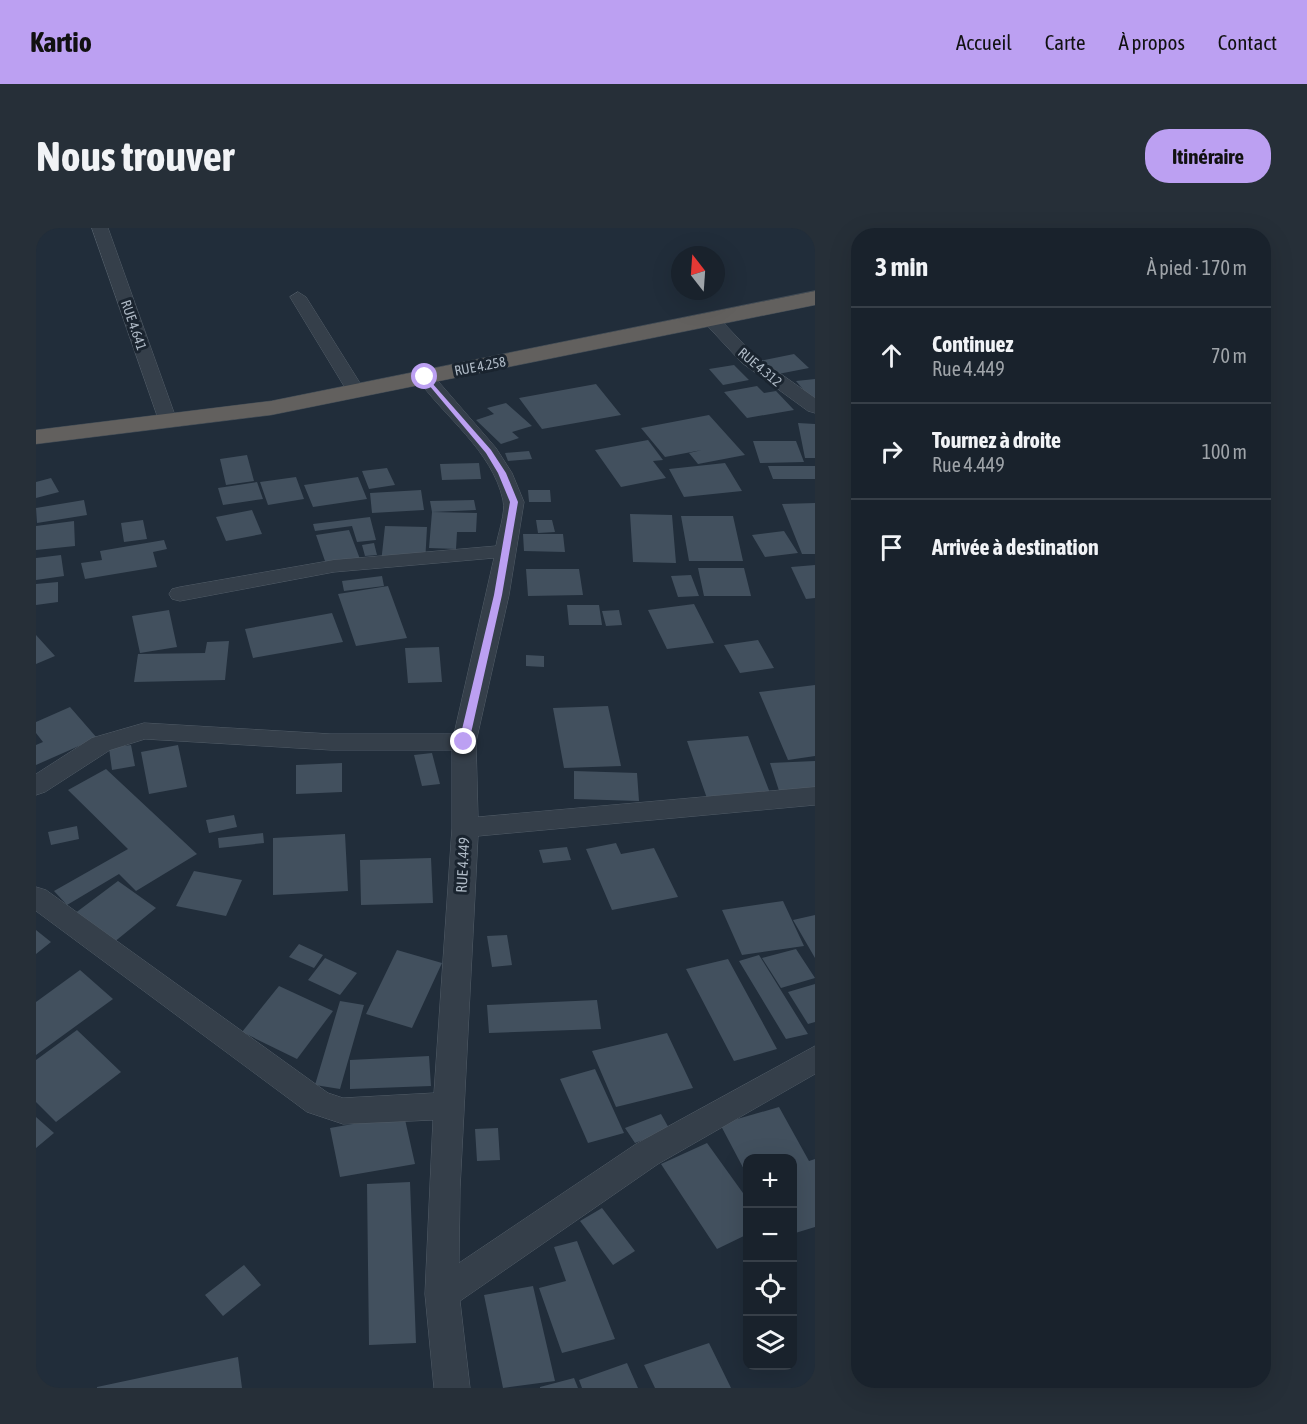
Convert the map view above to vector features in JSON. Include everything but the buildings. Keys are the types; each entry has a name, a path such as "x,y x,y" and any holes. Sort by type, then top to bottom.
{"highway":[{"name":"RUE 4.258","path":"36,437 271,408 815,298"}],"street":[{"name":"RUE 4.641","path":"99,228 168,421"},
{"path":"298,297 356,391"},
{"name":"RUE 4.312","path":"711,320 748,359 815,407"},
{"name":"RUE 4.449","path":"425,377 489,452 502,473 514,502 506,551 464,742 465,828 449,1106 442,1294 452,1388"},
{"path":"180,594 334,566 506,551"},
{"path":"36,786 101,744 144,731 331,742 464,742"},
{"path":"465,828 815,796"},
{"path":"36,897 318,1103 343,1111 449,1106"},
{"path":"442,1294 647,1154 815,1059"}],"route":[{"path":"425,377 489,452 502,473 514,502 498,595 464,742"}]}
